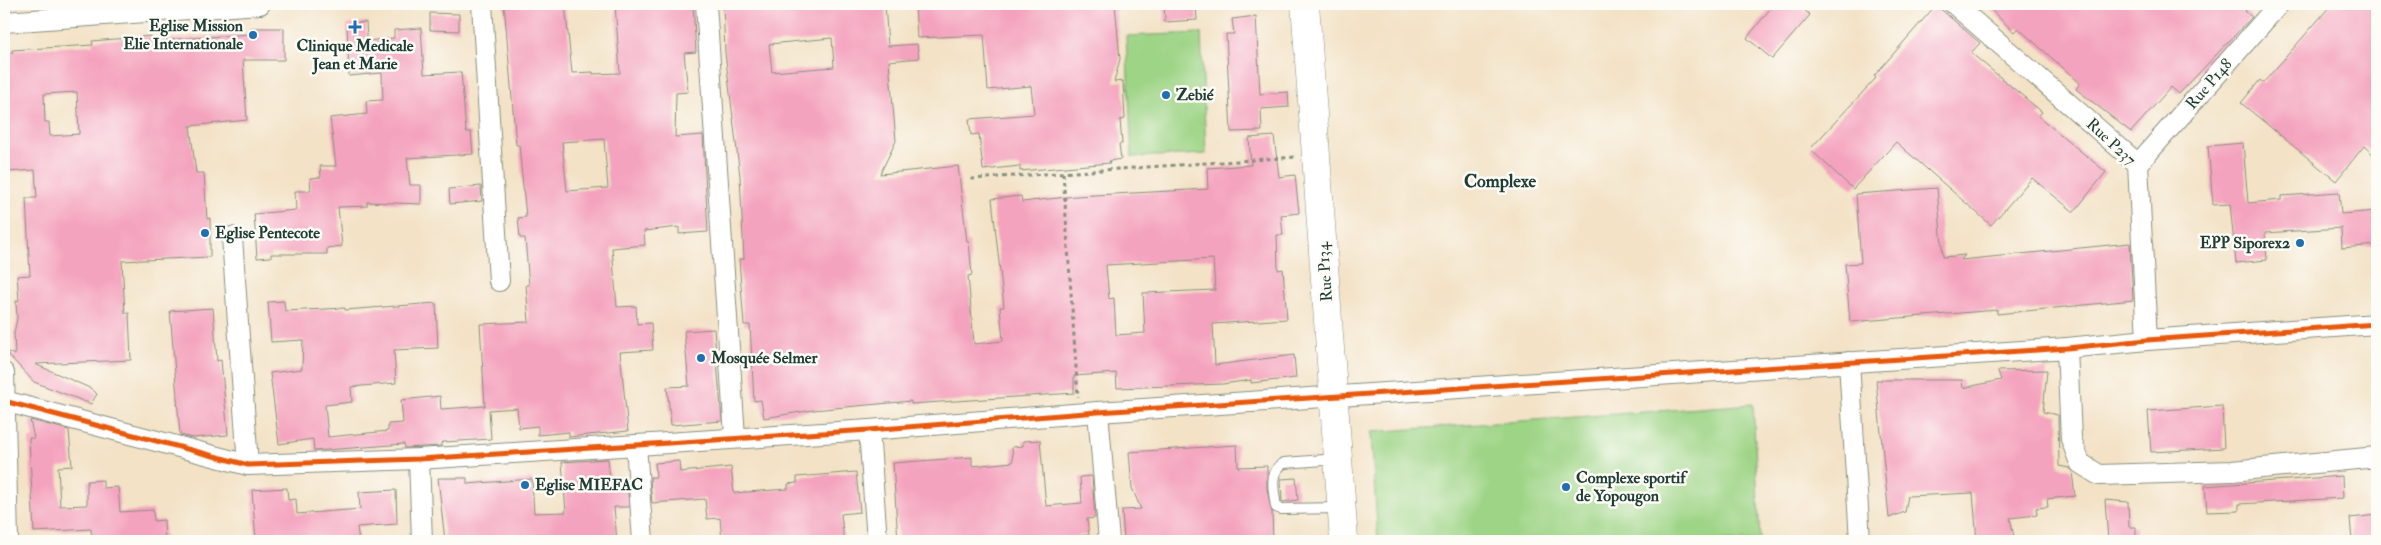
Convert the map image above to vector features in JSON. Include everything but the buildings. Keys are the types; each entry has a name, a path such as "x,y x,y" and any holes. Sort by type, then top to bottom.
{"street":[{"path":"4,22 260,4"},
{"path":"482,4 499,281"},
{"path":"706,4 735,437"},
{"name":"Rue P134","path":"1305,4 1344,541"},
{"name":"Rue P237","path":"1954,4 2138,164 2147,340"},
{"name":"Rue P148","path":"2138,164 2279,4"},
{"path":"232,237 248,465"},
{"path":"5,401 248,465 419,459 735,437 869,430 1089,413 2067,348 2147,340 2377,324"},
{"path":"2067,348 2071,439 2080,463 2098,475 2232,471 2377,457"},
{"path":"1849,362 1860,541"},
{"path":"4,373 8,541"},
{"path":"1089,413 1109,541"},
{"path":"869,430 877,541"},
{"path":"636,445 643,541"},
{"path":"419,459 422,541"}],"lane":[{"path":"1339,458 1284,463 1277,467 1273,477 1276,507 1281,509 1342,508"}],"path":[{"path":"971,179 1316,155"},
{"path":"1063,173 1089,413"}],"green space":[{"name":"Zebié","path":"1201,33 1206,154 1132,157 1126,36"},
{"name":"Complexe sportif de Yopougon","path":"1753,404 1760,541 1378,541 1371,432"}],"cycle path":[{"path":"4,401 248,465 419,459 869,430 1098,412 2067,348 2147,340 2377,324"}],"place":[{"name":"Clinique Medicale Jean et Marie","path":"355,27"},
{"name":"Eglise Mission Elie Internationale","path":"253,35"},
{"name":"Zebié","path":"1166,95"},
{"name":"Eglise Pentecote","path":"205,233"},
{"name":"EPP Siporex2","path":"2300,243"},
{"name":"Mosquée Selmer","path":"701,358"},
{"name":"Eglise MIEFAC","path":"525,485"},
{"name":"Complexe sportif de Yopougon","path":"1566,487"}],"district":[{"name":"Complexe","path":"1500,181"}]}
